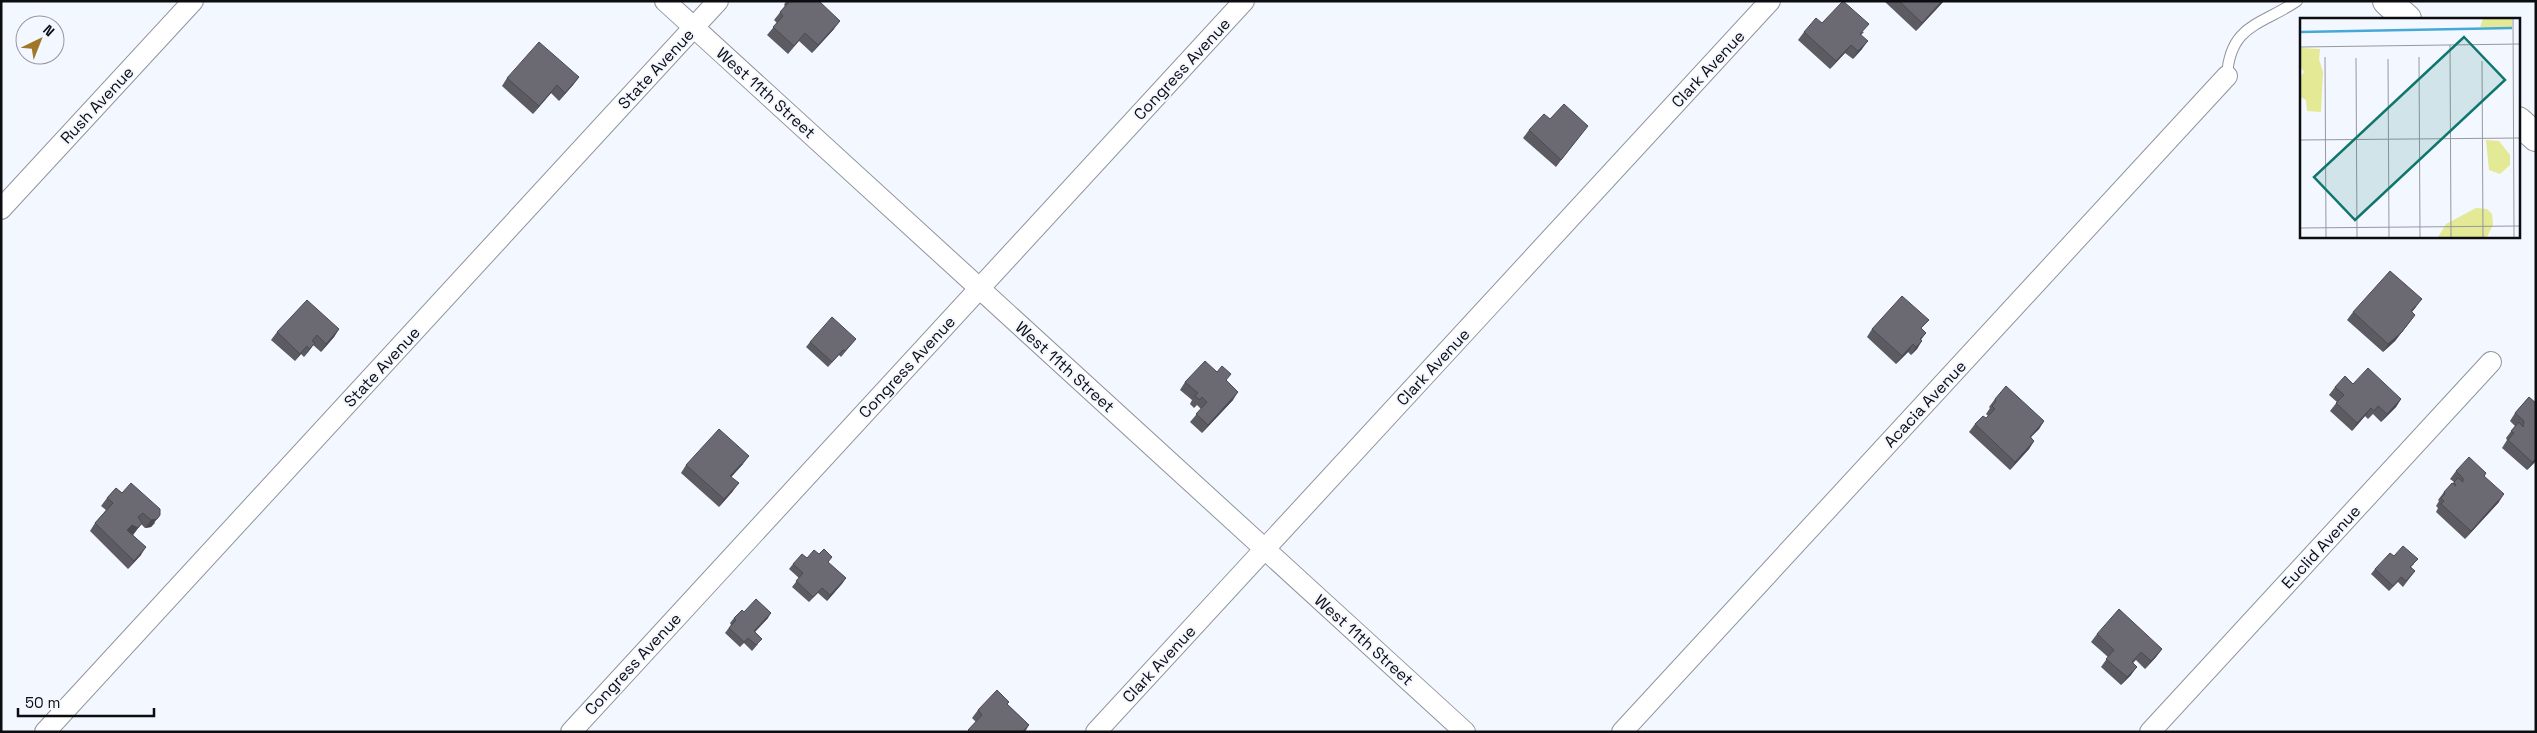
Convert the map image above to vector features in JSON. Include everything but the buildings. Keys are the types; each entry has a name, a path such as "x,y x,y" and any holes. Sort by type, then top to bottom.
{"street":[{"name":"Rush Avenue","path":"1,209 193,1"},
{"name":"West 11th Street","path":"665,1 1465,732"},
{"name":"State Avenue","path":"45,732 718,1"},
{"name":"Congress Avenue","path":"571,732 1244,1"},
{"name":"Clark Avenue","path":"1096,732 1770,1"},
{"path":"2388,1 2405,18"},
{"name":"Acacia Avenue","path":"1622,732 2227,76"},
{"path":"2520,123 2536,137"},
{"name":"Euclid Avenue","path":"2150,732 2491,362"}],"lane":[{"path":"2227,76 2228,57 2240,36 2268,16 2297,1"}]}
